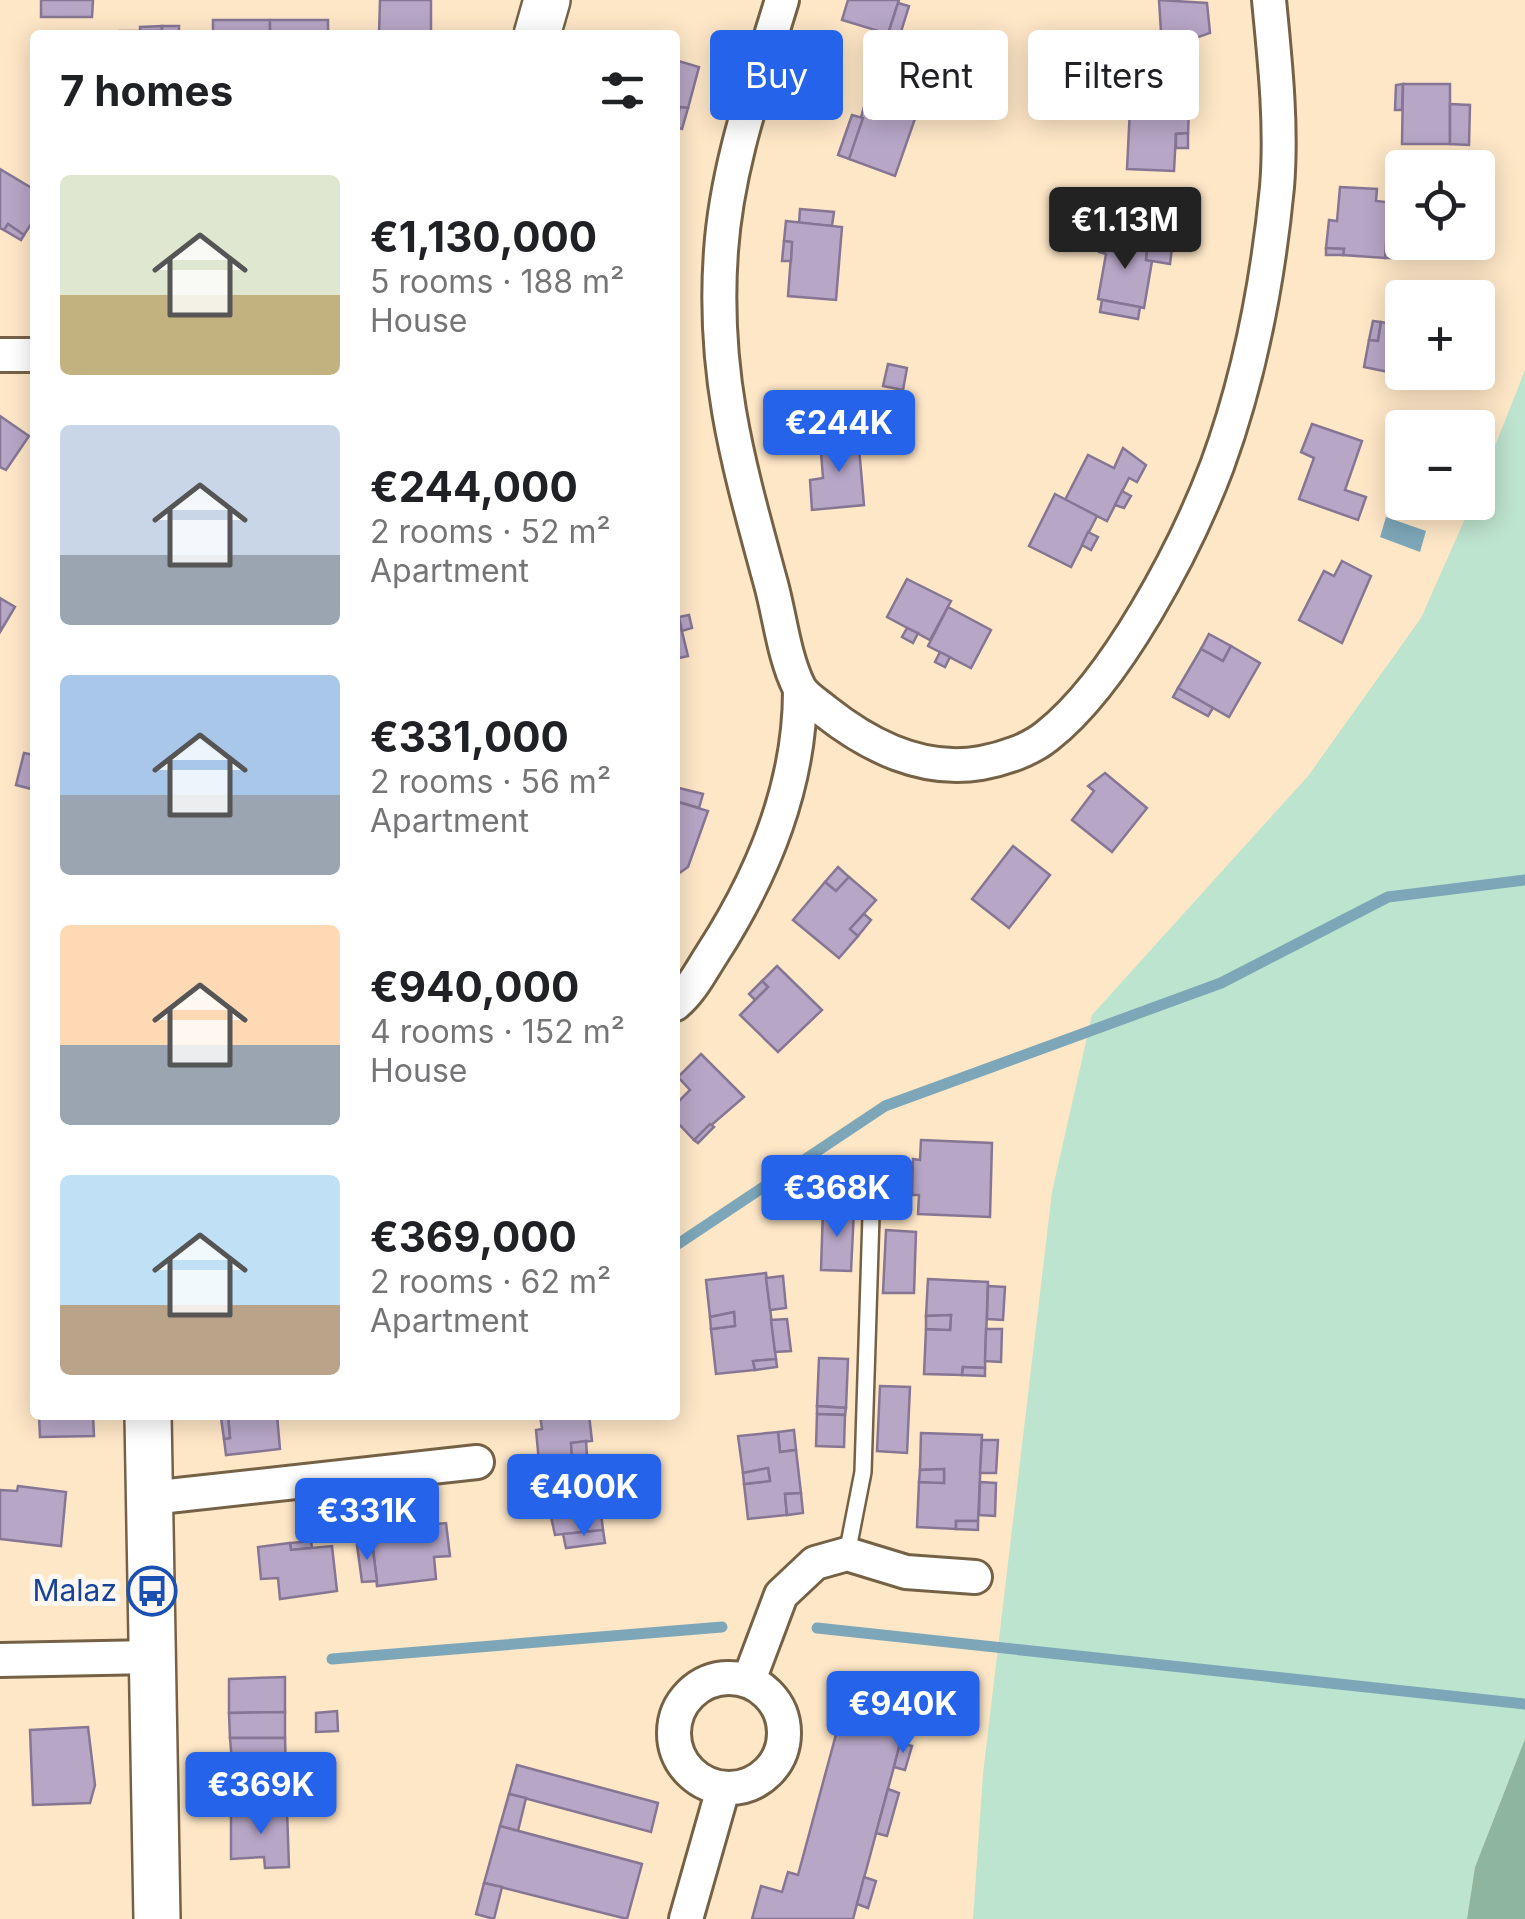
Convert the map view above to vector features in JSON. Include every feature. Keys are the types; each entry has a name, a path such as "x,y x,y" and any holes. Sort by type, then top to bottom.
{"street":[{"path":"539,30 548,0"},
{"path":"680,997 748,898 772,846 800,723 800,691 729,429 718,335 721,249 732,165 782,0"},
{"path":"800,691 848,728 898,755 936,764 979,763 1044,740 1066,719 1152,604 1217,466 1260,308 1277,184 1276,70 1269,0"},
{"path":"0,355 30,355"},
{"path":"148,1420 157,1919"},
{"path":"150,1498 478,1462"},
{"path":"749,1680 781,1595 816,1563 847,1554 906,1572 975,1578"},
{"path":"0,1660 152,1657"},
{"path":"722,1678 749,1680 771,1696 784,1719 784,1746 772,1770 750,1785 723,1788 698,1779 680,1759 673,1733 680,1707 697,1687 722,1678"},
{"path":"686,1919 723,1788"}],"lane":[{"path":"847,1554 863,1472 872,1184"}],"green space":[{"path":"1525,370 1525,1739 1475,1867 1467,1919 973,1919 983,1774 1052,1192 1092,1015 1308,776 1421,618 1464,520 1495,520 1495,446"},
{"path":"1525,1739 1525,1919 1467,1919 1475,1867"}],"water":[{"path":"1385,520 1426,531 1420,552 1380,537"}],"building":[{"path":"41,0 93,0 92,17 41,17"},
{"path":"380,0 431,0 431,30 379,30"},
{"path":"848,0 899,0 889,30 842,20"},
{"path":"1159,0 1207,3 1210,33 1199,37 1199,30 1161,30"},
{"path":"898,3 909,6 902,30 889,30"},
{"path":"213,20 270,20 270,30 213,30"},
{"path":"270,20 328,20 328,30 270,30"},
{"path":"162,26 162,30 140,30"},
{"path":"162,26 179,26 179,30 162,30"},
{"path":"680,61 699,67 688,108 680,107"},
{"path":"1403,84 1402,110 1395,110 1396,85"},
{"path":"1403,84 1450,84 1450,144 1402,144"},
{"path":"1450,104 1470,105 1469,145 1450,144"},
{"path":"680,107 688,108 680,128"},
{"path":"863,110 863,120 915,120 895,176 849,159"},
{"path":"852,115 863,118 849,159 838,155"},
{"path":"1129,120 1189,120 1188,133 1176,134 1174,171 1127,169"},
{"path":"1188,133 1188,148 1176,148 1176,134"},
{"path":"0,169 30,187 30,226 24,235 8,224 4,230 0,228"},
{"path":"1340,187 1377,189 1376,201 1385,202 1385,258 1343,255 1344,249 1326,248 1329,220 1337,221"},
{"path":"800,209 834,212 832,226 799,223"},
{"path":"786,221 842,227 836,300 788,296 792,242 784,241"},
{"path":"8,224 24,235 21,240 4,230"},
{"path":"1103,235 1148,243 1146,260 1152,261 1144,308 1098,299 1106,254 1099,252"},
{"path":"784,241 792,242 791,261 782,261"},
{"path":"1148,243 1172,248 1170,264 1146,260"},
{"path":"1326,248 1344,249 1343,255 1326,255"},
{"path":"1102,300 1140,307 1138,319 1100,312"},
{"path":"1373,321 1381,322 1378,341 1369,340"},
{"path":"1381,322 1385,323 1385,371 1364,367 1369,340 1378,341"},
{"path":"888,364 907,368 903,390 883,386"},
{"path":"0,416 29,436 6,470 0,467"},
{"path":"857,421 858,436 820,439 819,425"},
{"path":"1312,424 1362,441 1345,490 1366,497 1358,520 1299,499 1314,458 1301,452"},
{"path":"858,436 864,505 812,510 810,480 823,478 820,439"},
{"path":"1123,448 1146,465 1137,482 1129,478 1107,521 1065,500 1088,455 1114,468"},
{"path":"1122,491 1131,496 1124,508 1115,505"},
{"path":"1055,494 1097,516 1071,567 1029,546"},
{"path":"1088,532 1098,537 1091,550 1082,545"},
{"path":"1342,561 1371,576 1342,643 1299,620 1324,571 1334,576"},
{"path":"907,579 951,601 930,640 887,617"},
{"path":"0,598 15,607 0,632"},
{"path":"948,607 991,630 971,668 928,646"},
{"path":"689,615 692,628 682,631 680,617"},
{"path":"680,623 688,656 680,658"},
{"path":"907,628 918,633 913,643 902,637"},
{"path":"1209,634 1231,646 1223,661 1201,649"},
{"path":"1231,646 1260,663 1229,717 1178,688 1201,649 1223,661"},
{"path":"940,652 950,657 945,667 935,662"},
{"path":"1178,688 1213,708 1208,716 1173,697"},
{"path":"24,753 30,754 30,789 16,785"},
{"path":"1105,773 1147,808 1112,852 1072,820 1094,791 1088,786"},
{"path":"680,788 703,794 699,808 680,802"},
{"path":"680,803 708,811 688,867 680,873"},
{"path":"1013,846 1050,875 1009,928 972,899"},
{"path":"838,867 849,877 836,891 825,882"},
{"path":"849,877 876,900 850,929 858,936 839,958 793,920 825,882 836,891"},
{"path":"864,914 871,920 858,936 850,929"},
{"path":"777,966 822,1010 778,1052 740,1015 768,987 762,981"},
{"path":"762,981 768,987 755,1000 749,994"},
{"path":"701,1054 744,1097 694,1140 680,1125 680,1100 690,1090 680,1075"},
{"path":"710,1124 714,1127 698,1143 694,1140"},
{"path":"921,1140 992,1143 990,1217 918,1214 919,1195 912,1195 913,1159 920,1160"},
{"path":"823,1208 854,1210 851,1271 821,1270"},
{"path":"886,1230 916,1232 914,1293 883,1293"},
{"path":"766,1273 776,1359 753,1361 755,1370 716,1374 711,1329 735,1326 734,1312 710,1317 706,1280"},
{"path":"783,1276 786,1308 770,1310 766,1278"},
{"path":"928,1279 988,1282 985,1368 963,1367 962,1375 924,1374 926,1329 950,1330 951,1315 926,1316"},
{"path":"988,1286 1005,1287 1003,1320 987,1319"},
{"path":"734,1312 735,1326 711,1329 710,1317"},
{"path":"951,1315 950,1330 926,1329 926,1316"},
{"path":"787,1319 791,1351 775,1352 771,1320"},
{"path":"986,1329 1002,1329 1001,1362 985,1361"},
{"path":"819,1358 848,1359 846,1408 817,1406"},
{"path":"776,1359 777,1367 755,1370 753,1361"},
{"path":"963,1367 985,1368 985,1376 962,1375"},
{"path":"880,1386 910,1387 907,1453 877,1451"},
{"path":"817,1406 846,1408 845,1415 817,1414"},
{"path":"817,1414 845,1415 844,1447 816,1446"},
{"path":"39,1420 93,1420 94,1436 40,1437"},
{"path":"221,1420 228,1420 230,1438 224,1439"},
{"path":"228,1420 277,1420 280,1449 226,1455 224,1439 230,1438"},
{"path":"541,1420 590,1420 592,1441 571,1443 572,1457 539,1462 536,1430 542,1429"},
{"path":"794,1430 796,1450 780,1452 778,1432"},
{"path":"778,1432 780,1452 796,1450 801,1493 785,1494 787,1515 748,1519 744,1484 770,1481 768,1468 743,1473 738,1436"},
{"path":"921,1433 982,1435 978,1521 956,1521 956,1529 917,1527 919,1482 944,1483 944,1469 920,1470"},
{"path":"982,1440 998,1440 996,1473 980,1473"},
{"path":"586,1441 587,1456 572,1457 571,1443"},
{"path":"587,1456 590,1471 574,1473 572,1457"},
{"path":"572,1457 574,1473 596,1470 603,1530 555,1535 539,1462"},
{"path":"768,1468 770,1481 744,1484 743,1473"},
{"path":"944,1469 944,1483 919,1482 920,1470"},
{"path":"980,1482 996,1483 995,1516 979,1515"},
{"path":"18,1486 66,1492 61,1546 0,1539 0,1490 17,1491"},
{"path":"801,1493 803,1513 787,1515 785,1494"},
{"path":"543,1494 549,1494 552,1514 546,1514"},
{"path":"956,1521 978,1521 978,1530 956,1529"},
{"path":"446,1523 450,1556 434,1557 436,1579 377,1586 372,1538 416,1534 414,1526"},
{"path":"414,1526 416,1534 392,1536 391,1528"},
{"path":"603,1530 605,1543 566,1548 563,1534"},
{"path":"311,1541 312,1548 291,1550 290,1543"},
{"path":"290,1543 291,1550 332,1546 337,1591 280,1599 278,1578 261,1579 258,1547"},
{"path":"372,1543 377,1581 362,1582 357,1545"},
{"path":"285,1677 285,1712 229,1713 229,1679"},
{"path":"337,1711 338,1731 316,1732 316,1713"},
{"path":"285,1712 285,1738 230,1738 229,1713"},
{"path":"841,1716 903,1733 853,1919 752,1919 761,1886 782,1892 788,1872 798,1875"},
{"path":"88,1727 95,1785 90,1803 33,1805 30,1730"},
{"path":"230,1738 285,1738 287,1810 236,1811"},
{"path":"900,1743 912,1746 905,1770 894,1767"},
{"path":"517,1765 658,1803 651,1832 509,1794"},
{"path":"888,1789 899,1793 887,1836 876,1833"},
{"path":"509,1794 526,1798 518,1831 500,1826"},
{"path":"287,1810 289,1867 265,1868 264,1857 231,1859 231,1811"},
{"path":"500,1826 642,1864 627,1919 484,1883"},
{"path":"864,1877 876,1881 868,1908 857,1904"},
{"path":"484,1883 502,1887 494,1919 476,1914"}],"waterway":[{"path":"680,1243 885,1106 1221,983 1388,897 1525,880"},
{"path":"332,1659 722,1627"},
{"path":"817,1628 1525,1704"}],"place":[{"name":"Malaz","path":"152,1591"}]}
